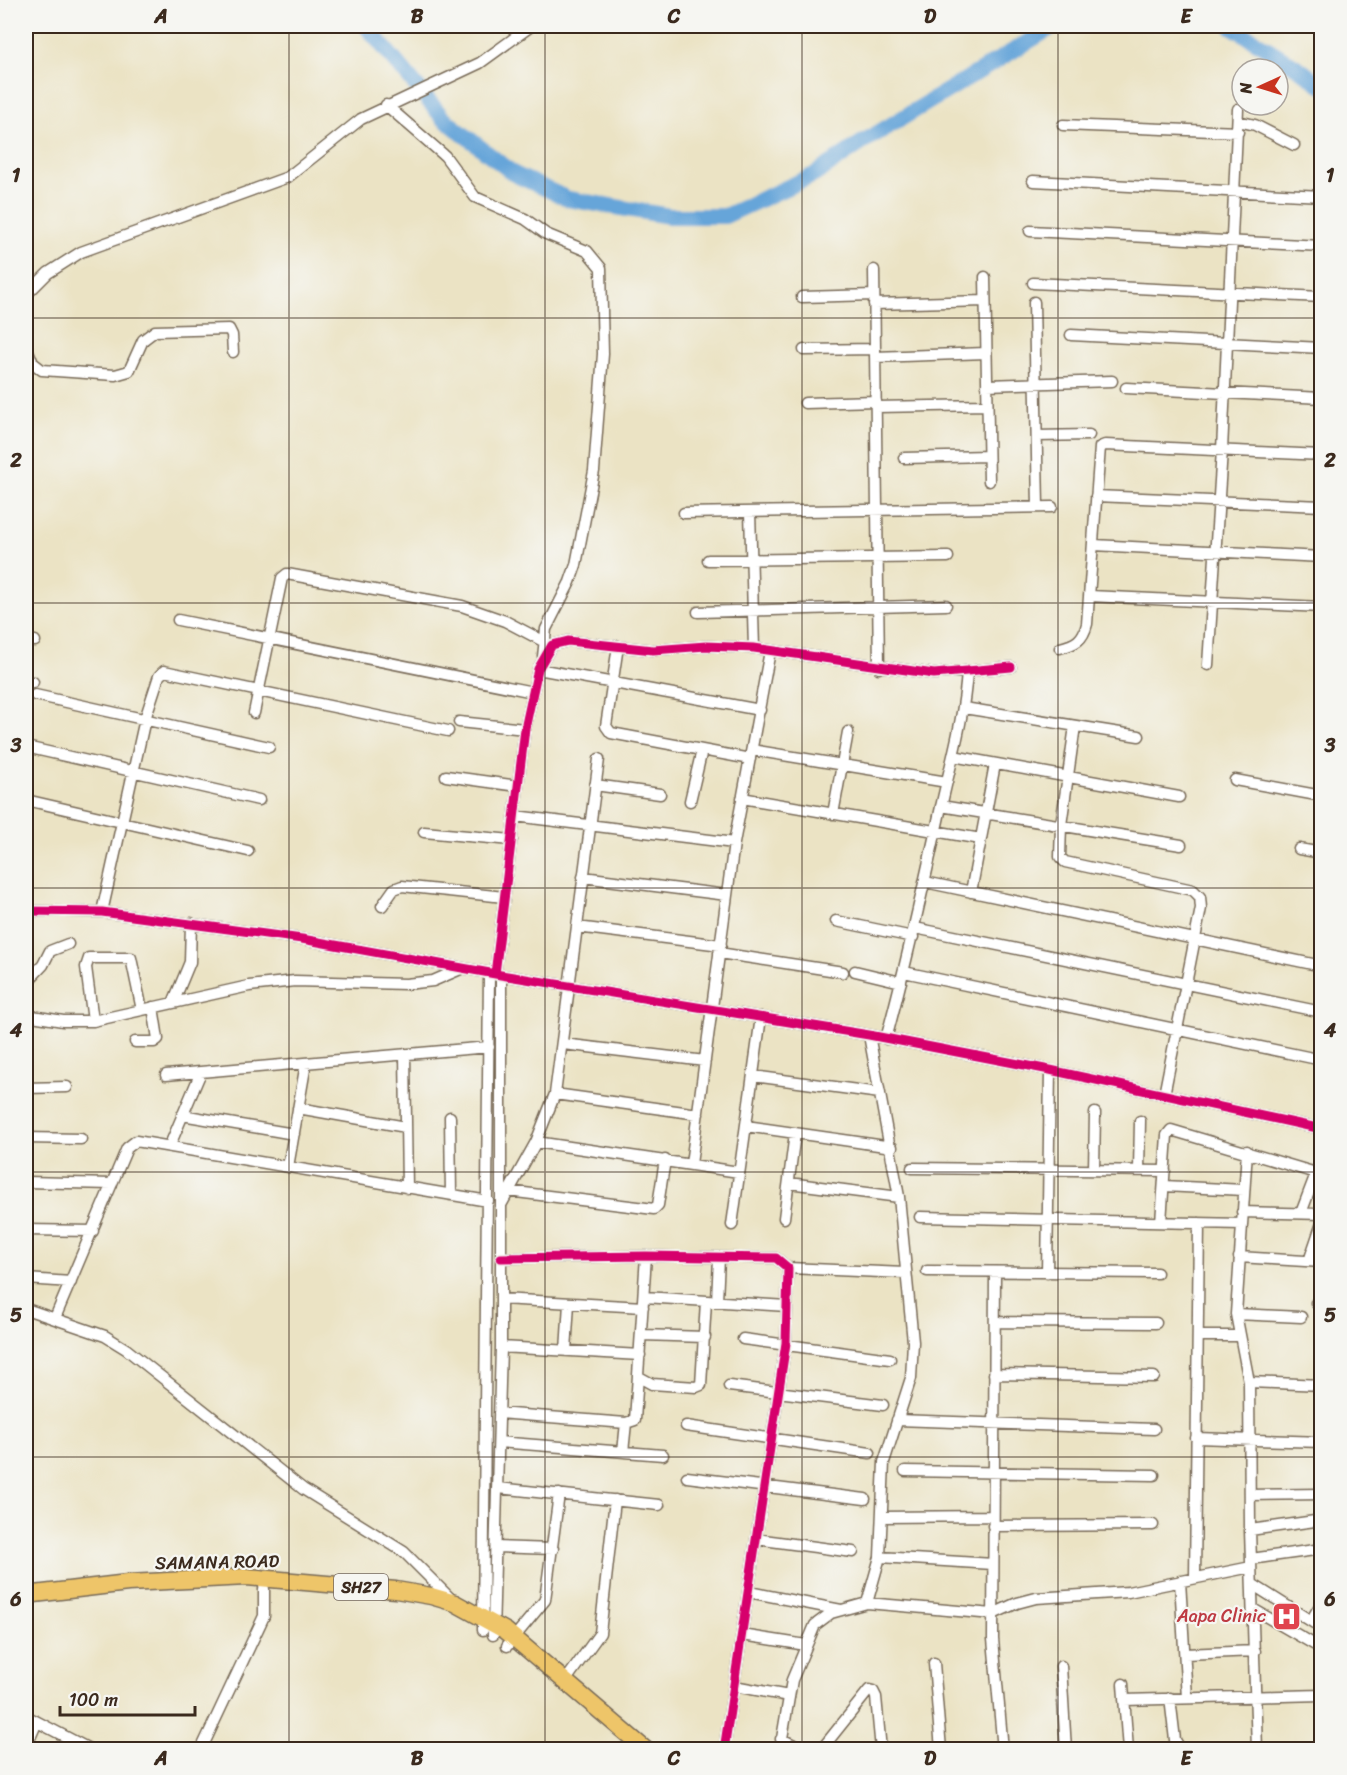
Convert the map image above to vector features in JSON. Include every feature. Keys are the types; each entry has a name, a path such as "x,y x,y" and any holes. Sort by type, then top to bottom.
{"main road":[{"name":"SAMANA ROAD","path":"26,1595 128,1583 247,1577 396,1590 454,1603 566,1680 646,1749"},
{"name":"SAMANA ROAD","path":"26,1605 171,1591 264,1589 418,1605 437,1609 488,1627"},
{"name":"SAMANA ROAD","path":"510,1642 629,1749"}],"street":[{"path":"26,295 48,273 81,252 288,177 361,118 480,63 531,26"},
{"path":"390,104 445,156 475,197 525,219 551,236 587,251 601,268 603,354 594,471 576,565 546,629 541,664 525,729 495,974 489,1047 488,1627"},
{"path":"1208,665 1228,344 1238,117"},
{"path":"1063,125 1238,127 1255,125 1294,145"},
{"path":"1033,181 1322,196"},
{"path":"1030,231 1322,246"},
{"path":"874,270 879,668"},
{"path":"985,277 989,481"},
{"path":"1033,283 1322,297"},
{"path":"802,297 985,301"},
{"path":"1034,302 1038,507"},
{"path":"26,346 33,363 42,370 115,375 129,371 143,340 155,331 228,329 232,335 233,351"},
{"path":"1071,335 1322,348"},
{"path":"804,350 875,353 986,353"},
{"path":"987,385 1112,381"},
{"path":"1126,388 1225,395 1322,398"},
{"path":"805,403 987,405"},
{"path":"1037,436 1089,435"},
{"path":"1060,648 1076,644 1083,637 1087,624 1094,544 1098,449 1103,445 1322,455"},
{"path":"904,458 988,456"},
{"path":"1096,496 1322,506"},
{"path":"684,513 1052,507"},
{"path":"750,512 754,648"},
{"path":"1094,544 1322,557"},
{"path":"708,560 948,557"},
{"path":"254,712 282,578 291,573 462,606 504,621 543,640"},
{"path":"1090,596 1322,607"},
{"path":"698,612 946,605"},
{"path":"178,620 533,692"},
{"path":"541,664 552,645 561,641 653,650 718,646 754,648 879,668 966,677 1011,667"},
{"path":"618,646 606,726 611,734 702,750 842,765 946,782"},
{"path":"691,1164 734,843 770,651"},
{"path":"541,664 613,682 759,710"},
{"path":"102,912 145,719 159,676 164,671 448,731"},
{"path":"886,1039 914,933 963,708 966,677"},
{"path":"35,695 269,747"},
{"path":"963,708 1139,736"},
{"path":"459,722 525,729"},
{"path":"1075,726 1058,852 1065,862 1193,890 1197,893 1201,908 1164,1095"},
{"path":"833,814 848,732"},
{"path":"26,747 260,800"},
{"path":"690,801 702,750"},
{"path":"953,756 1179,797"},
{"path":"500,1205 536,1142 555,1094 599,759"},
{"path":"971,892 995,764"},
{"path":"446,776 518,786"},
{"path":"1235,780 1322,796"},
{"path":"595,785 660,794"},
{"path":"742,798 981,839"},
{"path":"26,800 248,851"},
{"path":"941,806 1181,845"},
{"path":"514,816 734,843"},
{"path":"424,832 512,840"},
{"path":"1299,849 1322,853"},
{"path":"584,877 727,895"},
{"path":"925,882 1322,966"},
{"path":"382,906 394,889 402,886 504,897"},
{"path":"26,911 102,912 303,939 569,987 869,1035 1050,1070 1322,1129"},
{"path":"836,921 914,933 1322,1012"},
{"path":"173,1003 190,962 192,923"},
{"path":"577,927 720,949 843,972"},
{"path":"26,983 43,965 50,951 68,944"},
{"path":"93,1021 86,966 89,958 131,958 158,1039 154,1042 135,1042"},
{"path":"26,1015 63,1021 93,1021 235,988 295,981 423,983 442,978 463,968"},
{"path":"855,971 903,977 1322,1060"},
{"path":"488,1627 496,1547 501,1347 495,974"},
{"path":"732,1226 761,1017"},
{"path":"867,1603 880,1557 884,1462 911,1378 913,1361 899,1197 892,1148 869,1035"},
{"path":"563,1044 705,1061"},
{"path":"166,1075 489,1047"},
{"path":"405,1054 407,1188"},
{"path":"288,1167 306,1063"},
{"path":"1047,1273 1050,1070"},
{"path":"170,1145 201,1072"},
{"path":"753,1076 880,1093"},
{"path":"26,1088 67,1087"},
{"path":"555,1094 698,1114"},
{"path":"298,1108 406,1126"},
{"path":"1094,1170 1095,1113"},
{"path":"182,1115 294,1134"},
{"path":"450,1118 451,1195"},
{"path":"1139,1170 1140,1121"},
{"path":"746,1126 892,1148"},
{"path":"1161,1222 1167,1135 1171,1130 1316,1173"},
{"path":"784,1218 795,1133"},
{"path":"26,1138 81,1139"},
{"path":"56,1318 131,1144 141,1141 488,1201"},
{"path":"536,1142 740,1172"},
{"path":"1247,1151 1236,1314 1249,1382 1250,1530 1257,1749"},
{"path":"1301,1213 1322,1158"},
{"path":"508,1191 654,1209 658,1205 665,1160"},
{"path":"912,1168 1165,1171"},
{"path":"26,1182 112,1184"},
{"path":"789,1183 899,1197"},
{"path":"1164,1186 1244,1190"},
{"path":"1242,1212 1322,1214"},
{"path":"920,1217 1242,1224"},
{"path":"1195,1578 1199,1223"},
{"path":"1309,1261 1322,1223"},
{"path":"26,1230 93,1231"},
{"path":"501,1258 646,1256 776,1258 788,1268 905,1273"},
{"path":"499,1413 626,1423 637,1417 646,1256"},
{"path":"1239,1257 1322,1262"},
{"path":"639,1377 652,1384 699,1386 704,1381 705,1337 719,1258"},
{"path":"724,1749 786,1343 788,1268"},
{"path":"927,1271 1157,1273"},
{"path":"995,1272 993,1614 1003,1749"},
{"path":"26,1279 71,1282"},
{"path":"501,1299 569,1303 711,1301 787,1306"},
{"path":"566,1351 569,1303"},
{"path":"26,1309 105,1336 126,1349 303,1489 404,1552 454,1603"},
{"path":"1236,1314 1301,1317"},
{"path":"994,1322 1156,1323"},
{"path":"642,1335 705,1337"},
{"path":"1198,1336 1239,1336"},
{"path":"744,1339 890,1359"},
{"path":"501,1347 640,1355"},
{"path":"994,1374 1154,1377"},
{"path":"1249,1382 1322,1385"},
{"path":"729,1386 883,1405"},
{"path":"897,1420 1154,1429"},
{"path":"623,1452 626,1423"},
{"path":"686,1426 870,1453"},
{"path":"1196,1438 1322,1442"},
{"path":"499,1442 663,1455"},
{"path":"905,1471 1154,1475"},
{"path":"687,1477 865,1499"},
{"path":"498,1488 659,1505"},
{"path":"510,1642 545,1600 559,1494"},
{"path":"1250,1495 1322,1494"},
{"path":"566,1680 600,1633 615,1500"},
{"path":"882,1517 1153,1525"},
{"path":"1250,1530 1322,1520"},
{"path":"756,1539 853,1552"},
{"path":"496,1547 553,1549"},
{"path":"806,1749 781,1744 789,1696 815,1625 831,1612 867,1603 993,1614 1036,1598 1128,1592 1322,1549"},
{"path":"880,1557 993,1564"},
{"path":"1180,1581 1187,1698"},
{"path":"1252,1584 1322,1628"},
{"path":"201,1749 264,1616 264,1589"},
{"path":"749,1592 841,1610"},
{"path":"1311,1621 1322,1602"},
{"path":"1253,1609 1322,1649"},
{"path":"742,1635 806,1645"},
{"path":"1185,1654 1255,1651"},
{"path":"929,1749 941,1749 934,1663"},
{"path":"1061,1666 1066,1749"},
{"path":"1123,1684 1128,1749"},
{"path":"734,1686 789,1696"},
{"path":"821,1749 869,1690 873,1691 876,1696 881,1749"},
{"path":"1124,1700 1322,1695"},
{"path":"1170,1698 1175,1740 1181,1749"},
{"path":"26,1716 75,1746 91,1749"},
{"path":"26,1747 37,1722"}],"waterway":[{"path":"366,26 443,118 514,174 568,199 669,216 725,216 814,175 866,140 1054,26"},
{"path":"1231,26 1300,69 1322,86"}],"cycle path":[{"path":"495,974 525,729 538,669 552,645 568,641 653,650 706,646 754,648 934,674 1011,667"},
{"path":"26,911 102,912 302,939 501,975 869,1035 1050,1070 1322,1129"},
{"path":"501,1258 646,1256 776,1258 788,1268 786,1343 724,1750"}],"place":[{"name":"Aapa Clinic","path":"1287,1616"}]}
